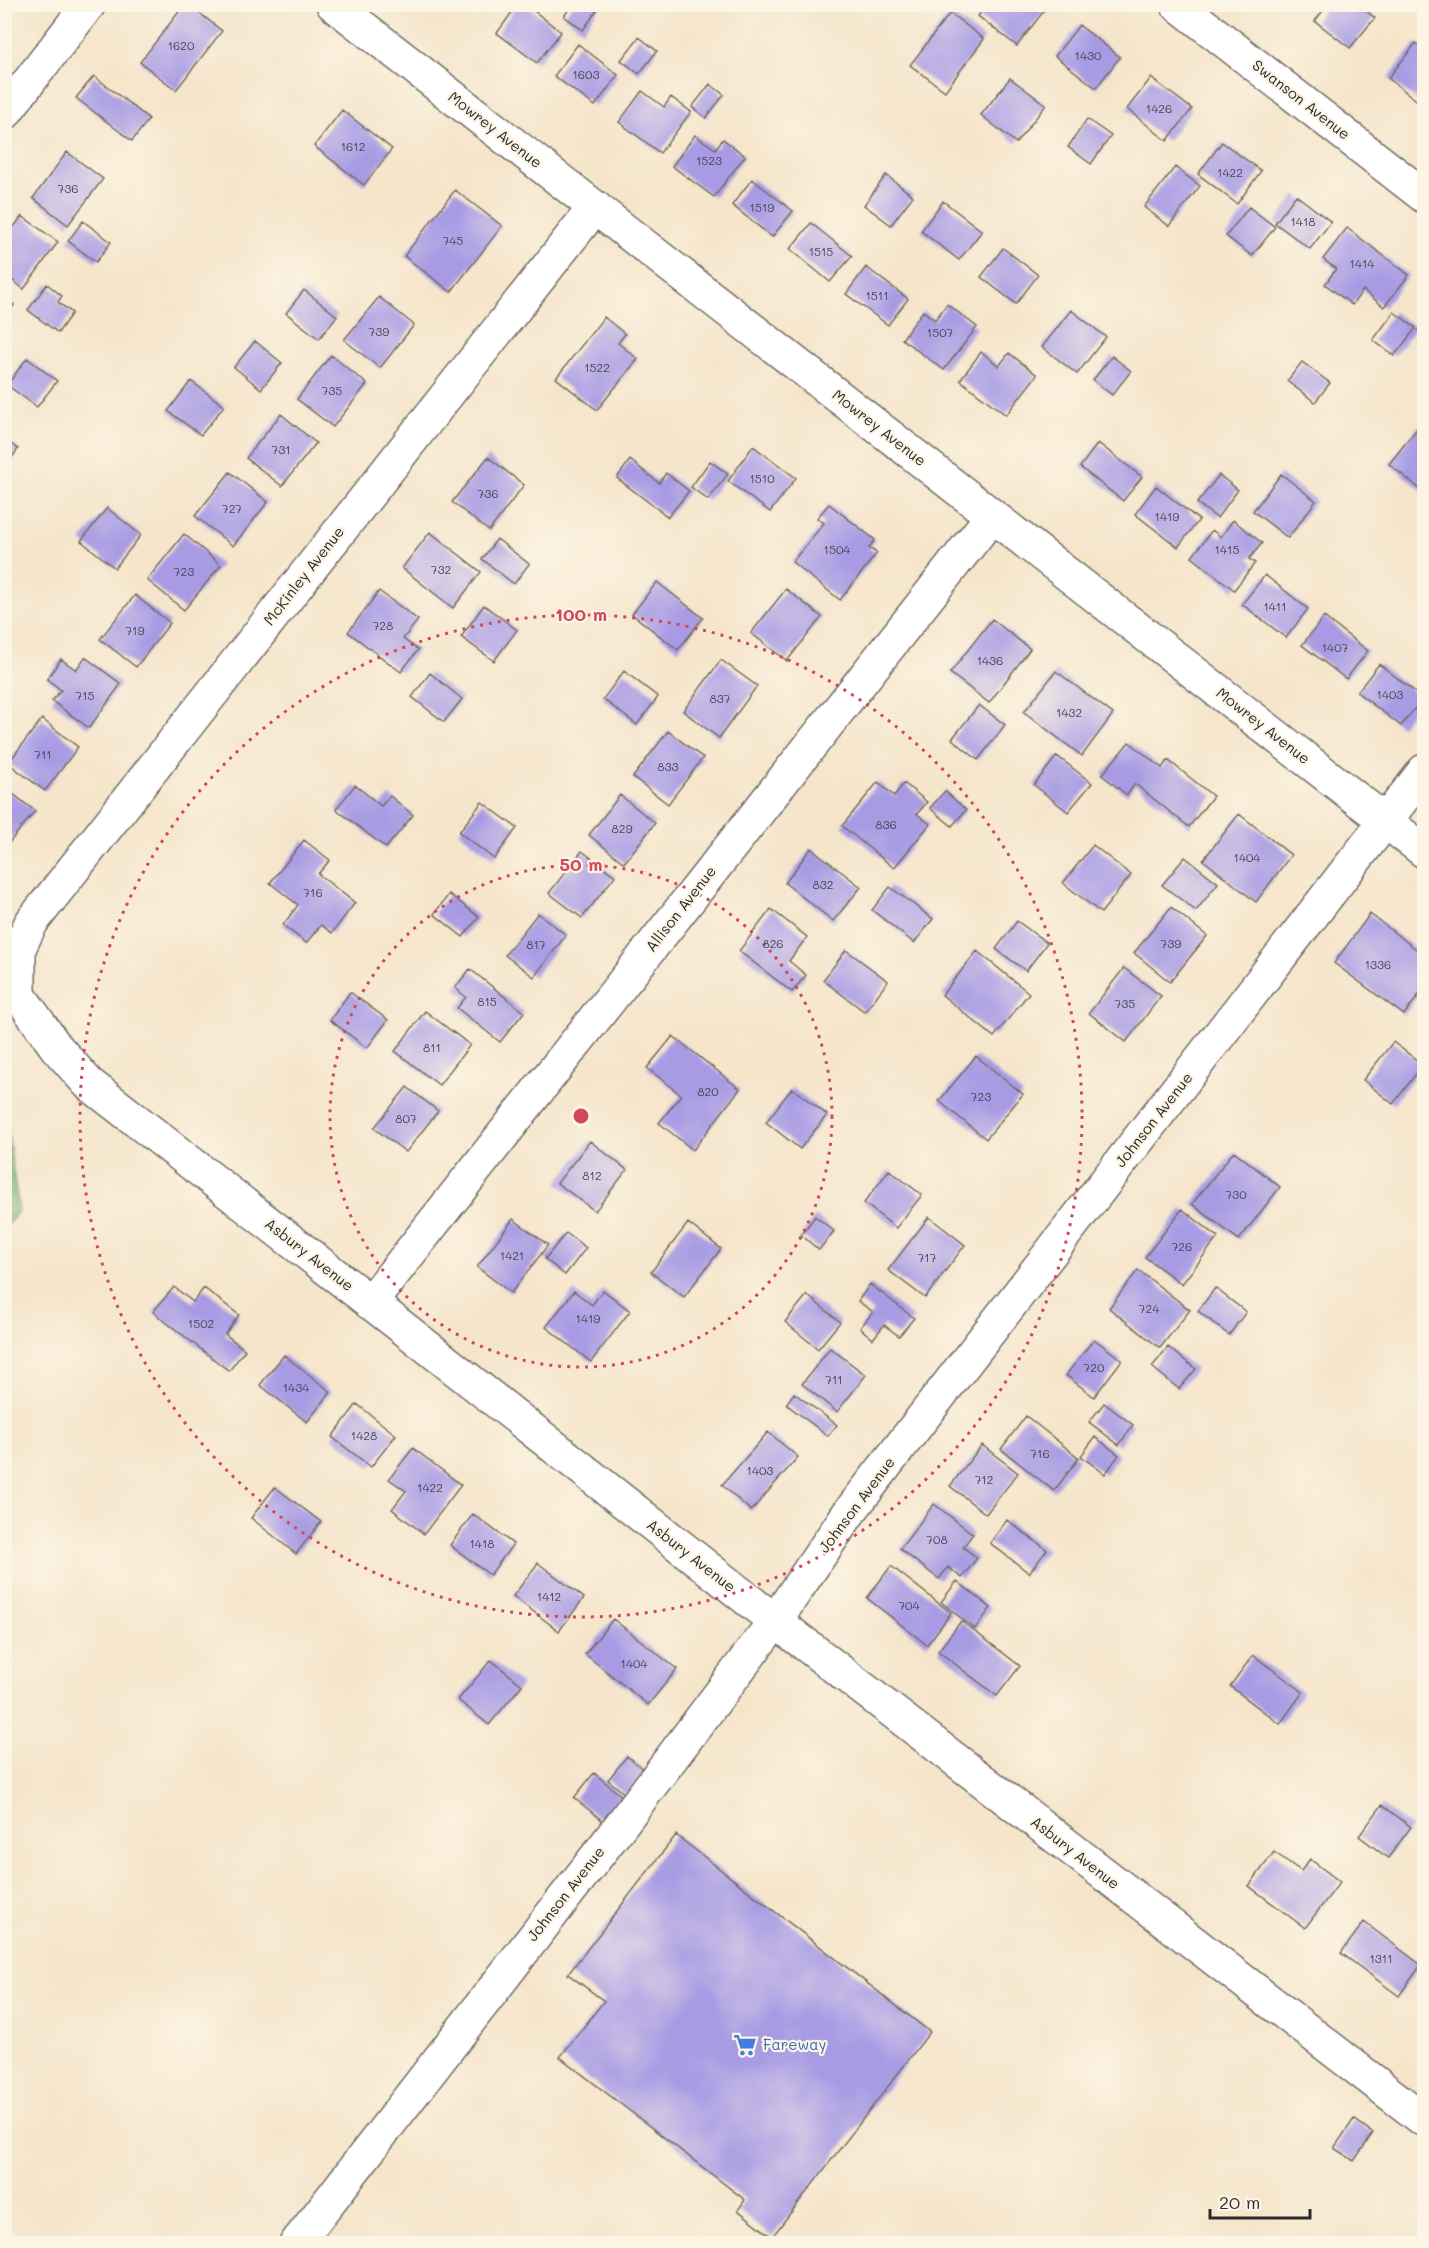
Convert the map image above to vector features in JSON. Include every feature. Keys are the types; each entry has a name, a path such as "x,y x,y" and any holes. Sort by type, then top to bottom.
{"street":[{"path":"4,114 89,4"},
{"name":"Mowrey Avenue","path":"333,4 1425,851"},
{"name":"Swanson Avenue","path":"1178,4 1425,196"},
{"name":"McKinley Avenue","path":"19,948 31,923 48,901 595,207"},
{"name":"Allison Avenue","path":"370,1302 992,516"},
{"name":"Johnson Avenue","path":"296,2244 621,1825 775,1621 848,1514 1425,771"},
{"name":"Asbury Avenue","path":"19,948 20,995 56,1047 88,1083 775,1621 1425,2121"}],"green space":[{"path":"4,1108 19,1210 5,1229 4,1229"}],"building":[{"path":"185,4 222,31 176,90 140,62"},
{"path":"471,4 484,4 479,11"},
{"path":"518,4 525,4 561,32 537,63 497,33"},
{"path":"573,4 598,4 600,6 583,30 564,16"},
{"path":"987,4 1049,4 1017,46 978,16"},
{"path":"1328,4 1358,4 1375,18 1350,48 1315,21"},
{"path":"950,13 984,39 945,91 910,65"},
{"path":"1079,25 1120,57 1096,88 1055,56"},
{"path":"639,37 657,51 639,74 621,60"},
{"path":"1416,43 1424,49 1424,106 1388,78"},
{"path":"578,44 618,75 595,106 554,76"},
{"path":"94,76 149,119 132,141 76,98"},
{"path":"1010,78 1046,105 1016,143 981,115"},
{"path":"1151,78 1192,109 1167,141 1127,109"},
{"path":"710,84 724,95 706,118 692,107"},
{"path":"642,91 664,107 671,97 691,112 660,153 619,122"},
{"path":"342,110 392,149 364,185 314,146"},
{"path":"1087,119 1111,136 1091,164 1068,147"},
{"path":"695,135 715,149 723,139 745,156 714,197 672,166"},
{"path":"1222,142 1261,171 1237,204 1198,174"},
{"path":"67,152 103,179 68,225 33,198"},
{"path":"1175,167 1200,186 1169,226 1144,207"},
{"path":"886,175 913,196 891,225 864,205"},
{"path":"752,179 793,211 772,237 732,205"},
{"path":"455,190 502,226 451,292 404,256"},
{"path":"1296,195 1331,222 1310,249 1275,223"},
{"path":"943,201 982,231 959,260 921,231"},
{"path":"1249,207 1275,227 1252,256 1226,236"},
{"path":"22,216 58,242 24,289 4,274 4,240"},
{"path":"83,221 111,242 96,262 68,241"},
{"path":"811,223 852,256 830,282 790,249"},
{"path":"1347,228 1409,275 1384,307 1363,290 1352,305 1325,284 1336,269 1323,259"},
{"path":"1003,248 1038,275 1016,304 981,277"},
{"path":"866,267 908,299 888,325 846,294"},
{"path":"47,284 62,296 58,302 72,313 58,333 28,310"},
{"path":"304,290 337,316 319,339 286,313"},
{"path":"379,297 414,325 380,368 344,340"},
{"path":"4,298 14,305 4,319"},
{"path":"947,304 977,327 944,370 902,339 923,311 935,320"},
{"path":"1071,310 1106,337 1077,374 1042,347"},
{"path":"1394,312 1416,328 1394,356 1373,340"},
{"path":"604,317 625,334 618,343 638,359 597,410 556,378"},
{"path":"1424,322 1424,336 1418,330"},
{"path":"255,341 282,363 261,389 234,367"},
{"path":"981,352 999,366 1009,353 1037,375 1006,415 960,380"},
{"path":"331,355 367,384 333,427 297,399"},
{"path":"1112,356 1131,371 1112,395 1093,380"},
{"path":"27,358 57,381 37,407 7,385"},
{"path":"1302,362 1330,383 1315,402 1287,381"},
{"path":"191,381 224,406 201,435 168,411"},
{"path":"281,414 316,443 282,486 246,458"},
{"path":"1419,426 1424,430 1424,492 1389,464"},
{"path":"4,439 18,449 4,469"},
{"path":"1098,443 1142,477 1123,501 1080,467"},
{"path":"753,446 796,478 770,512 728,481"},
{"path":"488,457 524,485 489,531 452,502"},
{"path":"630,460 659,483 666,473 689,491 668,517 617,478"},
{"path":"710,461 728,474 708,500 691,487"},
{"path":"230,472 268,502 233,546 195,516"},
{"path":"1281,474 1316,501 1288,538 1253,511"},
{"path":"1219,475 1238,490 1217,518 1197,503"},
{"path":"1156,486 1199,520 1178,547 1135,514"},
{"path":"829,504 875,540 869,548 877,553 840,600 792,562 824,523 817,518"},
{"path":"107,508 141,535 115,568 81,541"},
{"path":"1233,520 1262,543 1249,559 1255,563 1234,590 1192,557 1212,530 1221,537"},
{"path":"430,532 481,572 453,608 402,568"},
{"path":"184,534 221,565 184,610 147,580"},
{"path":"497,539 529,564 514,584 482,559"},
{"path":"1265,575 1308,609 1286,638 1242,604"},
{"path":"657,582 703,618 678,650 632,614"},
{"path":"786,589 822,617 787,661 751,633"},
{"path":"379,591 418,620 403,639 418,650 401,672 348,632"},
{"path":"135,595 170,623 136,667 100,639"},
{"path":"484,605 517,630 494,661 461,637"},
{"path":"1324,617 1368,651 1346,679 1302,645"},
{"path":"992,619 1030,649 989,703 950,673"},
{"path":"85,657 121,684 89,728 52,701 61,690 47,679 61,659 76,670"},
{"path":"721,660 757,686 719,738 683,711"},
{"path":"1379,664 1423,698 1401,726 1357,692"},
{"path":"624,671 658,697 637,725 603,699"},
{"path":"1056,671 1113,714 1082,756 1024,712"},
{"path":"430,673 462,699 444,722 412,697"},
{"path":"979,705 1005,725 978,760 952,739"},
{"path":"42,719 78,747 45,791 8,763"},
{"path":"668,731 703,758 668,804 633,777"},
{"path":"1129,742 1162,768 1168,760 1213,796 1189,827 1135,784 1127,795 1102,775"},
{"path":"1057,756 1092,783 1068,812 1034,785"},
{"path":"878,782 894,796 904,783 927,802 917,814 930,824 894,868 842,826"},
{"path":"355,785 381,806 390,796 413,815 386,848 336,809"},
{"path":"4,787 35,811 4,849"},
{"path":"945,791 966,810 952,826 930,808"},
{"path":"620,795 655,823 624,863 589,835"},
{"path":"482,802 517,828 494,859 459,832"},
{"path":"1239,814 1291,855 1256,902 1203,860"},
{"path":"304,840 330,860 318,874 355,903 332,933 321,925 306,943 283,925 298,905 270,883"},
{"path":"1093,845 1131,875 1101,913 1063,883"},
{"path":"811,848 861,887 833,921 785,883"},
{"path":"582,851 615,876 582,918 549,893"},
{"path":"1185,857 1218,883 1196,911 1162,885"},
{"path":"890,887 933,919 914,943 872,910"},
{"path":"449,894 479,917 463,937 434,914"},
{"path":"1171,907 1207,936 1170,982 1134,953"},
{"path":"771,909 807,937 789,961 806,975 792,992 739,951"},
{"path":"538,913 566,935 534,977 505,955"},
{"path":"1370,914 1424,955 1419,967 1424,971 1424,988 1404,1015 1334,963"},
{"path":"1017,921 1047,943 1026,971 996,949"},
{"path":"846,950 888,981 865,1012 823,980"},
{"path":"977,951 1029,993 994,1037 942,995"},
{"path":"1124,968 1161,996 1126,1042 1089,1013"},
{"path":"470,969 524,1012 500,1042 457,1008 466,997 455,988"},
{"path":"350,992 388,1020 367,1048 330,1020"},
{"path":"425,1011 470,1045 439,1085 395,1051"},
{"path":"673,1036 740,1089 693,1150 659,1123 681,1095 647,1068"},
{"path":"1393,1042 1423,1065 1393,1104 1363,1080"},
{"path":"976,1056 1023,1094 986,1139 939,1101"},
{"path":"407,1087 438,1111 406,1152 374,1128"},
{"path":"792,1088 827,1115 800,1149 766,1122"},
{"path":"590,1141 627,1170 595,1211 557,1183"},
{"path":"1234,1151 1280,1187 1239,1240 1192,1204"},
{"path":"889,1170 922,1195 896,1228 864,1203"},
{"path":"1182,1209 1218,1237 1182,1284 1145,1257"},
{"path":"815,1216 834,1231 819,1250 801,1235"},
{"path":"929,1217 965,1245 925,1298 888,1270"},
{"path":"513,1219 548,1245 511,1293 477,1267"},
{"path":"688,1223 721,1249 684,1297 651,1272"},
{"path":"566,1233 586,1248 565,1275 545,1259"},
{"path":"1138,1270 1190,1310 1160,1348 1109,1308"},
{"path":"870,1284 914,1318 899,1336 884,1325 873,1339 860,1328 873,1312 858,1301"},
{"path":"174,1287 193,1302 204,1288 239,1315 225,1334 245,1350 229,1371 153,1312"},
{"path":"1215,1288 1246,1312 1229,1335 1198,1311"},
{"path":"603,1290 630,1311 591,1362 546,1327 574,1291 592,1305"},
{"path":"807,1295 840,1322 818,1349 785,1322"},
{"path":"1094,1339 1122,1360 1094,1397 1066,1375"},
{"path":"1168,1347 1196,1369 1179,1389 1152,1367"},
{"path":"830,1348 866,1375 837,1412 802,1384"},
{"path":"284,1355 331,1392 307,1422 260,1385"},
{"path":"794,1393 837,1425 828,1436 786,1404"},
{"path":"1104,1403 1133,1425 1119,1445 1089,1422"},
{"path":"357,1404 396,1435 371,1467 332,1437"},
{"path":"1026,1416 1079,1458 1054,1491 1001,1449"},
{"path":"768,1432 798,1457 751,1511 722,1485"},
{"path":"1095,1437 1119,1455 1105,1474 1081,1456"},
{"path":"982,1445 1018,1473 986,1514 950,1486"},
{"path":"413,1448 461,1485 424,1534 392,1509 406,1491 389,1479"},
{"path":"275,1487 321,1522 296,1554 251,1518"},
{"path":"934,1504 973,1534 963,1547 977,1558 962,1578 948,1567 939,1579 900,1549"},
{"path":"473,1514 513,1544 490,1575 450,1545"},
{"path":"1007,1520 1047,1550 1029,1573 990,1543"},
{"path":"538,1563 584,1598 559,1631 513,1596"},
{"path":"891,1566 951,1613 927,1645 867,1598"},
{"path":"957,1581 991,1608 975,1629 941,1602"},
{"path":"613,1619 677,1669 648,1705 585,1654"},
{"path":"961,1621 1020,1666 997,1696 938,1651"},
{"path":"1253,1655 1303,1692 1280,1724 1230,1686"},
{"path":"491,1660 522,1685 489,1725 458,1700"},
{"path":"627,1756 646,1771 626,1795 608,1780"},
{"path":"594,1773 623,1797 603,1821 574,1798"},
{"path":"1382,1805 1411,1827 1388,1858 1359,1836"},
{"name":"Fareway","path":"676,1835 930,2032 772,2237 738,2210 745,2200 560,2057 604,2001 568,1974"},
{"path":"1274,1852 1301,1871 1310,1859 1340,1882 1305,1928 1249,1886"},
{"path":"1364,1922 1421,1965 1399,1996 1341,1953"},
{"path":"1354,2119 1373,2133 1354,2161 1334,2148"}],"place":[{"name":"Fareway","path":"745,2045"}]}
